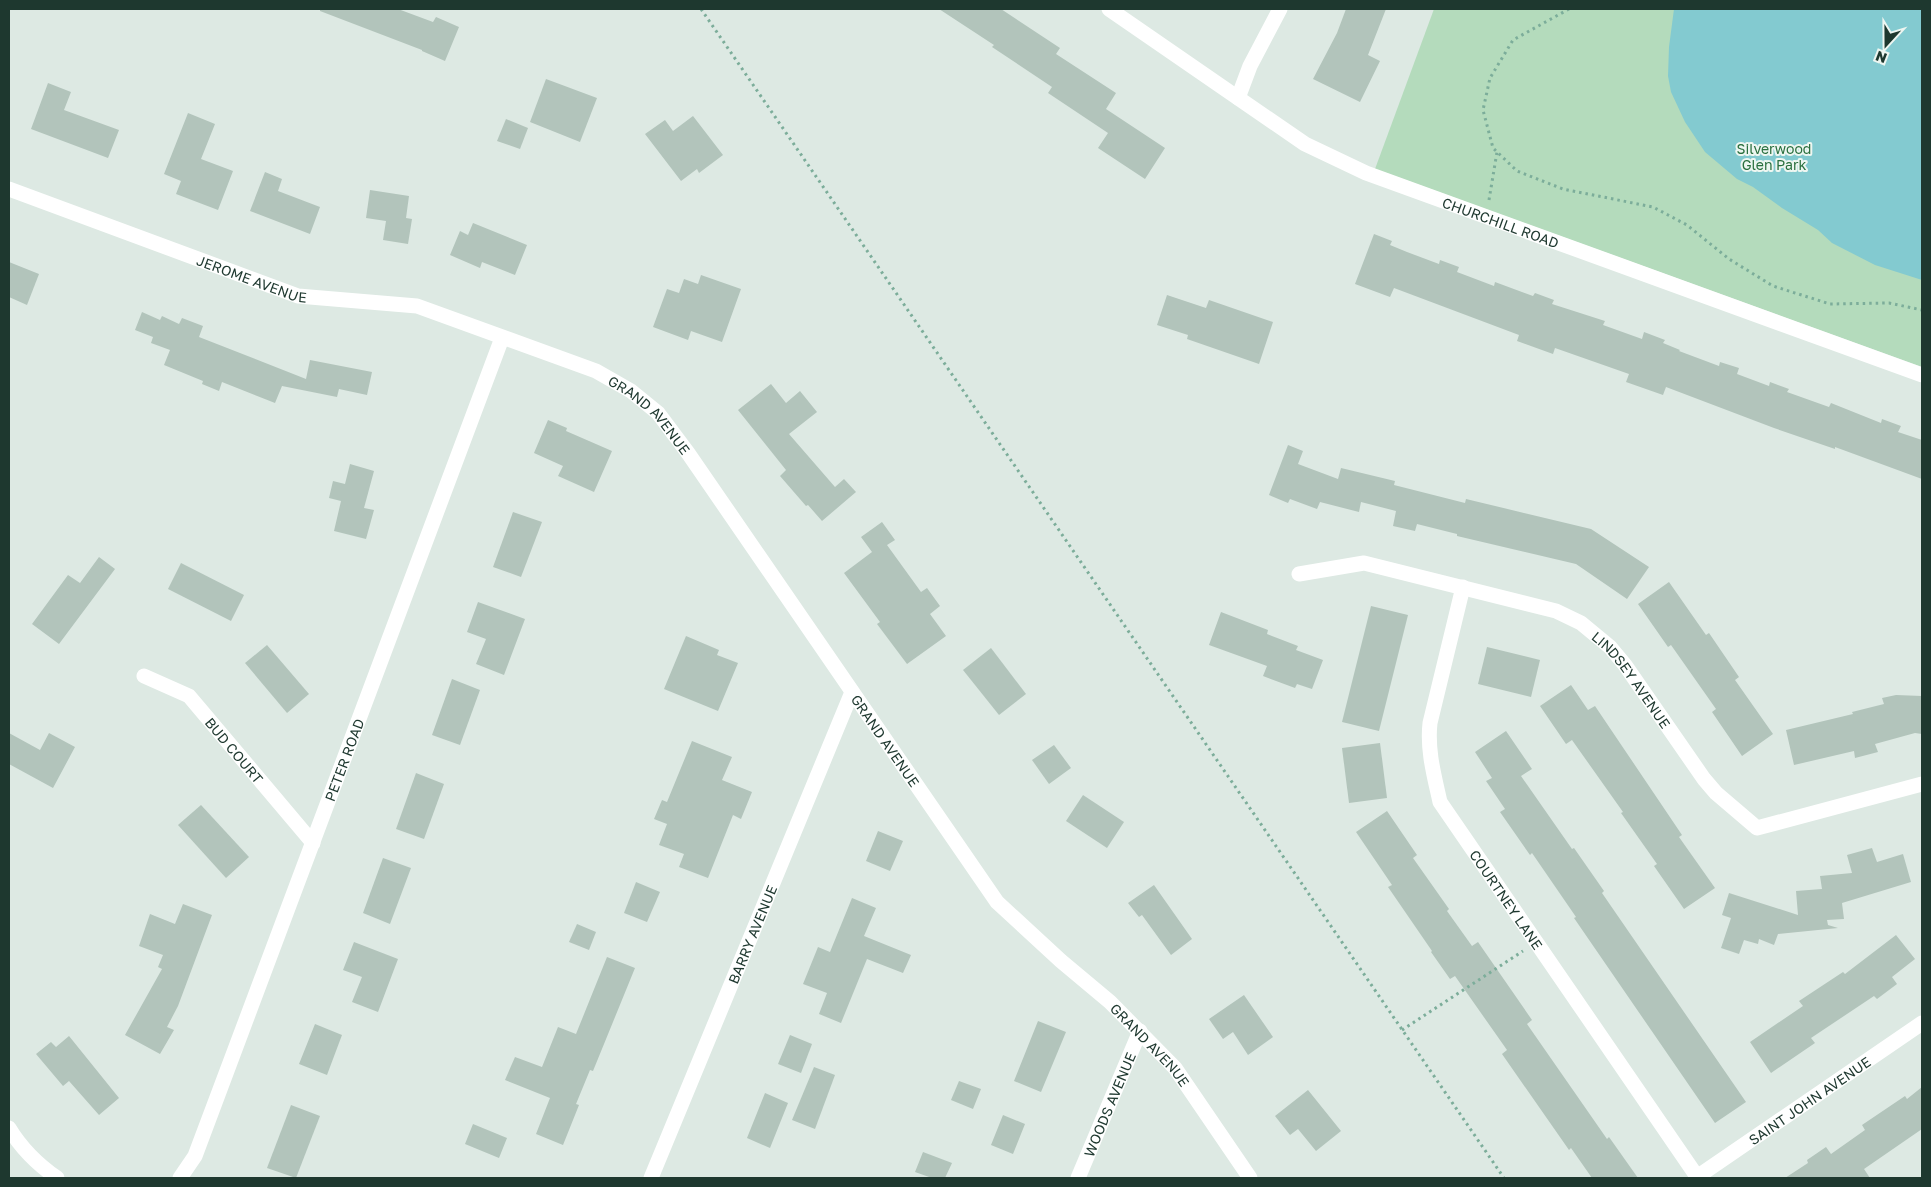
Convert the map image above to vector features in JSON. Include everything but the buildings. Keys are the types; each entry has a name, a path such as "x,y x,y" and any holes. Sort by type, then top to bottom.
{"street":[{"name":"CHURCHILL ROAD","path":"1109,9 1306,144 1366,172 1922,375"},
{"path":"1238,98 1250,66 1280,9"},
{"name":"JEROME AVENUE","path":"9,189 298,296 418,306 502,338"},
{"name":"GRAND AVENUE","path":"502,338 596,371 631,391 658,413 694,461 997,902 1061,961 1110,1002 1175,1068 1250,1178"},
{"name":"PETER ROAD","path":"180,1178 195,1156 502,338"},
{"name":"LINDSEY AVENUE","path":"1299,574 1364,563 1556,611 1581,623 1598,636 1625,665 1704,779 1716,793 1757,828 1922,784"},
{"name":"COURTNEY LANE","path":"1463,587 1430,723 1428,739 1431,765 1440,802 1698,1178"},
{"name":"BUD COURT","path":"144,676 189,696 313,843"},
{"name":"BARRY AVENUE","path":"651,1178 852,692"},
{"name":"SAINT JOHN AVENUE","path":"1698,1178 1922,1023"},
{"name":"WOODS AVENUE","path":"1078,1178 1140,1031"},
{"path":"9,1128 16,1140 32,1158 57,1178"}],"path":[{"path":"701,9 1504,1178"},
{"path":"1569,9 1513,40 1490,78 1484,110 1493,148 1517,171 1563,189 1654,207 1687,225 1729,259 1773,286 1830,304 1889,303 1922,310"},
{"path":"1486,216 1498,152"},
{"path":"1402,1030 1536,942"}],"green space":[{"name":"Silverwood Glen Park","path":"1434,9 1922,9 1922,367 1375,169"}],"water":[{"path":"1674,9 1922,9 1922,280 1875,265 1832,243 1818,230 1782,208 1753,187 1737,179 1705,152 1685,122 1671,92 1668,76 1669,47"}]}
